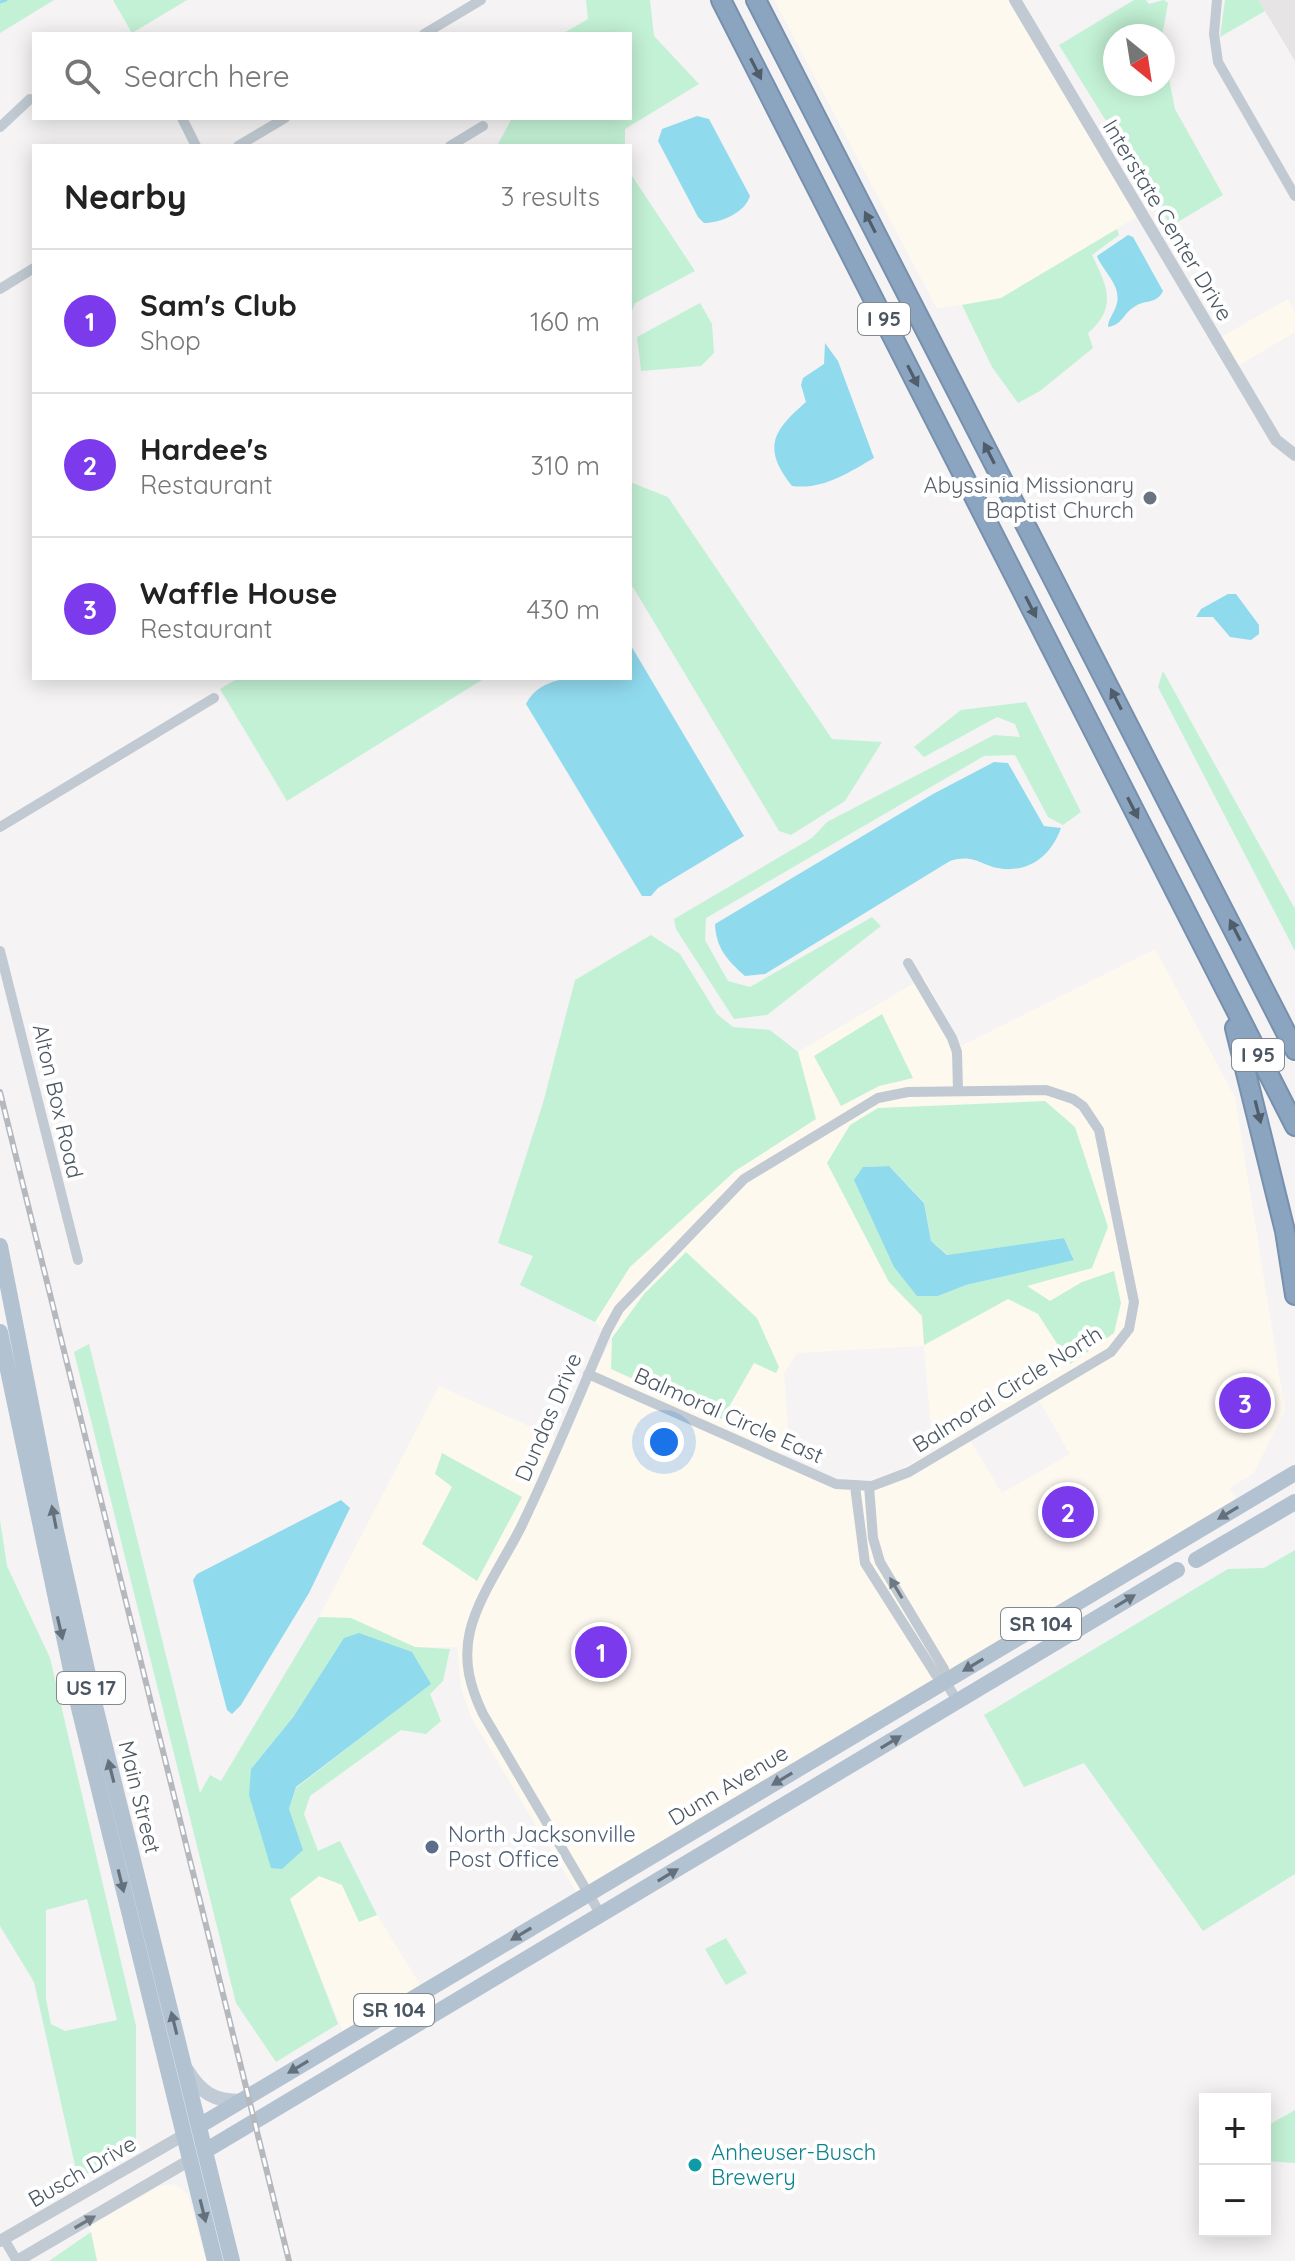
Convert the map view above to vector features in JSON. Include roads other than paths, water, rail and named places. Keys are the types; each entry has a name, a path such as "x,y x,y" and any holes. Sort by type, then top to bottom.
{"highway":[{"name":"I 95","path":"721,0 1295,1126"},
{"name":"I 95","path":"756,0 1295,1050"},
{"path":"1256,972 1295,1030"},
{"path":"1221,983 1260,1121 1285,1231 1295,1295"}],"main road":[{"name":"Main Street","path":"0,1246 61,1595 184,2065 191,2130 190,2160 215,2261"},
{"name":"Main Street","path":"0,1332 191,2130 205,2151 232,2261"},
{"name":"Dunn Avenue","path":"191,2130 1295,1473"},
{"name":"Dunn Avenue","path":"190,2160 1295,1502"},
{"path":"184,2065 207,2095 226,2101 241,2101"}],"street":[{"path":"427,32 481,0"},
{"name":"Interstate Center Drive","path":"1015,0 1276,440 1294,454"},
{"path":"1217,0 1214,34 1224,78 1295,196"},
{"path":"0,127 30,99"},
{"path":"183,120 195,144"},
{"path":"241,144 282,120"},
{"path":"453,144 483,126"},
{"path":"0,289 32,269"},
{"path":"0,827 214,698"},
{"name":"Alton Box Road","path":"0,951 78,1260"},
{"path":"908,963 952,1038 957,1052 958,1090"},
{"name":"Dundas Drive","path":"601,1915 483,1714 471,1684 467,1659 470,1633 479,1607 541,1485 607,1331 627,1298 753,1171 878,1098 908,1092 958,1090 1057,1091 1083,1106 1099,1130 1131,1275 1133,1315 1120,1342"},
{"name":"Balmoral Circle North","path":"869,1486 915,1469 1111,1352 1120,1342"},
{"name":"Balmoral Circle East","path":"588,1374 804,1472 855,1486 869,1486"},
{"path":"855,1486 865,1563 936,1675 945,1681 958,1702"},
{"path":"869,1486 873,1538 880,1562 944,1669 945,1681"},
{"path":"1165,1551 1177,1570"},
{"name":"Busch Drive","path":"2,2240 191,2130"},
{"name":"Busch Drive","path":"17,2261 190,2160"},
{"path":"2,2240 17,2261"}],"water":[{"path":"697,116 709,119 750,196 737,212 710,223 704,223 698,217 658,141 662,129"},
{"path":"1128,235 1133,237 1163,291 1154,300 1138,305 1108,327 1118,296 1097,256"},
{"path":"825,343 838,361 874,458 825,483 792,486 777,460 775,440 786,421 806,402 801,385 803,378 824,364"},
{"path":"1228,594 1236,594 1259,625 1259,634 1251,640 1230,637 1213,617 1196,617 1201,609"},
{"path":"632,647 744,836 658,888 651,896 642,896 526,704 545,685 558,680 632,680"},
{"path":"994,762 1008,763 1044,826 1061,828 1040,859 1014,869 996,868 972,859 950,861 765,974 745,976 724,953 715,924 933,794"},
{"path":"889,1166 924,1203 931,1241 947,1255 1064,1238 1074,1260 966,1285 938,1296 917,1296 894,1267 854,1180 863,1167"},
{"path":"341,1500 350,1508 309,1593 241,1705 232,1714 227,1710 193,1580 197,1574"},
{"path":"359,1633 412,1652 431,1684 296,1787 289,1809 303,1850 282,1869 271,1868 249,1795 251,1769 294,1716 344,1638"}],"waterway":[{"path":"0,2 6,0"}],"railway":[{"path":"0,1092 289,2261"}],"place":[{"name":"Abyssinia Missionary Baptist Church","path":"1150,498"},
{"name":"Waffle House","path":"1245,1403"},
{"name":"Hardee's","path":"1068,1512"},
{"name":"Sam's Club","path":"601,1652"},
{"name":"North Jacksonville Post Office","path":"432,1847"},
{"name":"Anheuser-Busch Brewery","path":"695,2165"}]}
